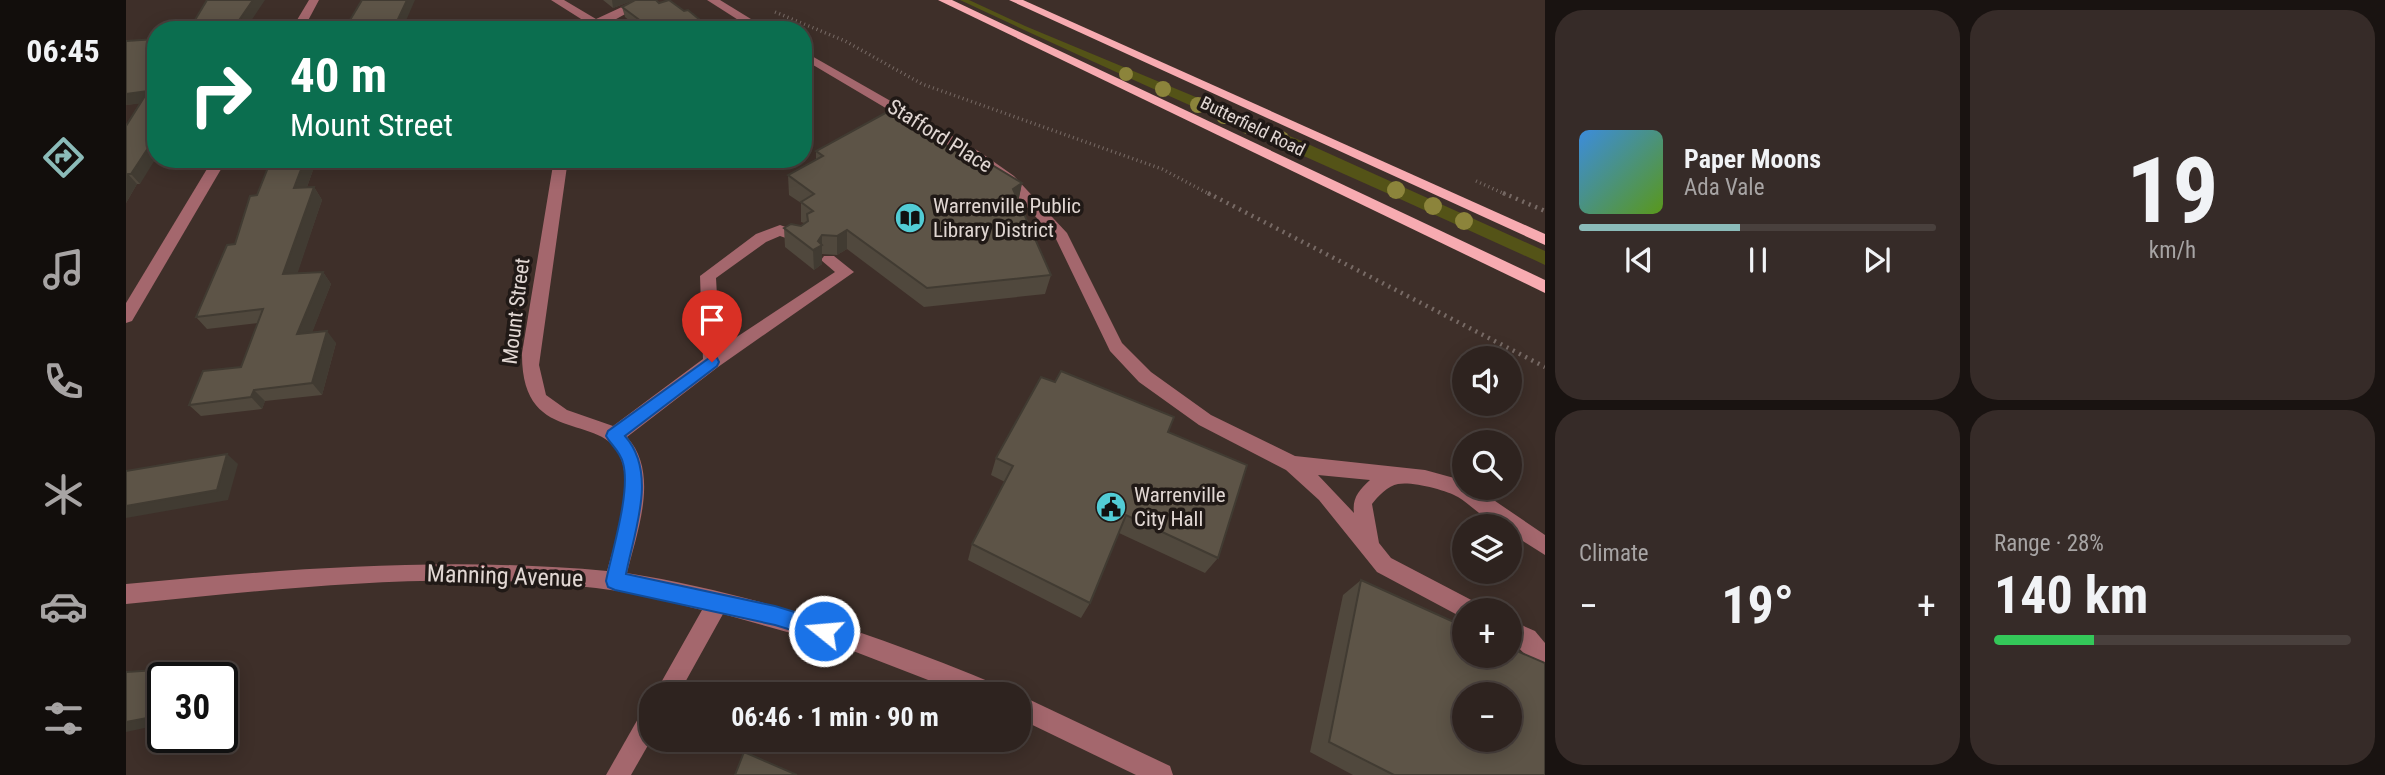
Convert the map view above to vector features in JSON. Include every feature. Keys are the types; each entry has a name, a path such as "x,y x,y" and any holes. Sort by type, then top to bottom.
{"main road":[{"name":"Butterfield Road","path":"943,0 1545,287"},
{"name":"Butterfield Road","path":"1014,0 1545,240"}],"street":[{"path":"302,21 314,0"},
{"path":"556,0 584,21"},
{"path":"604,21 646,0"},
{"path":"712,0 747,21"},
{"name":"Stafford Place","path":"812,59 975,155 1009,179 1062,237 1116,347 1145,377 1205,420 1293,464 1326,494 1384,565 1452,601"},
{"path":"126,317 215,168"},
{"name":"Mount Street","path":"560,168 530,353 530,377 540,401 556,412 614,436"},
{"path":"712,362 708,276 761,238 780,230 800,238"},
{"path":"615,581 632,498 632,464 622,444 614,436 712,362 846,272 829,260"},
{"name":"Stafford Place","path":"1293,464 1425,478 1460,488 1545,546"},
{"path":"1368,545 1362,503 1368,492 1381,481 1398,475"},
{"name":"Manning Avenue","path":"126,594 368,573 482,572 615,581 775,616 872,645 962,682"},
{"path":"672,682 718,603"},
{"path":"1528,636 1545,660"},
{"path":"1031,712 1161,775"},
{"path":"618,775 639,739"}],"path":[{"path":"764,8 796,21"},
{"path":"812,28 845,41 922,84 1162,169 1545,367"}],"shaded area":[{"path":"960,0 969,0 1299,140 1545,251 1545,265 1105,67"}],"building":[{"path":"207,0 253,0 239,21 194,21"},
{"path":"362,0 407,0 397,21 349,21"},
{"path":"635,0 656,0 659,3 669,0 701,21 641,21 622,7"},
{"path":"147,40 147,91 126,94 126,41"},
{"path":"147,93 147,150 126,178 126,126"},
{"name":"Warrenville Public Library District","path":"889,111 975,163 982,159 1022,183 1013,189 1051,275 927,288 847,230 837,236 822,235 818,241 822,245 813,250 784,228 791,224 801,226 808,221 807,214 813,211 801,202 814,194 788,175 801,168 812,168 812,162 823,156 816,151"},
{"path":"268,168 302,168 294,188 314,187 283,274 323,272 297,334 327,331 312,383 254,390 251,397 189,405 203,371 241,367 263,309 196,317 227,245 235,244 250,196 257,195"},
{"name":"Warrenville City Hall","path":"1061,371 1174,417 1168,432 1247,465 1218,558 1126,515 1090,603 972,544 1013,466 996,458 1041,377 1055,382"},
{"path":"227,454 217,490 126,506 126,471"},
{"path":"1361,580 1452,621 1452,668 1522,668 1522,653 1545,663 1545,775 1394,775 1329,742"},
{"path":"147,671 147,718 126,722 126,672"},
{"path":"744,752 797,775 735,775"}],"place":[{"name":"Warrenville Public Library District","path":"910,218"},
{"name":"Warrenville City Hall","path":"1111,507"}],"route":[{"path":"712,362 614,436 622,444 632,464 632,498 615,581 775,616 824,631"}]}
